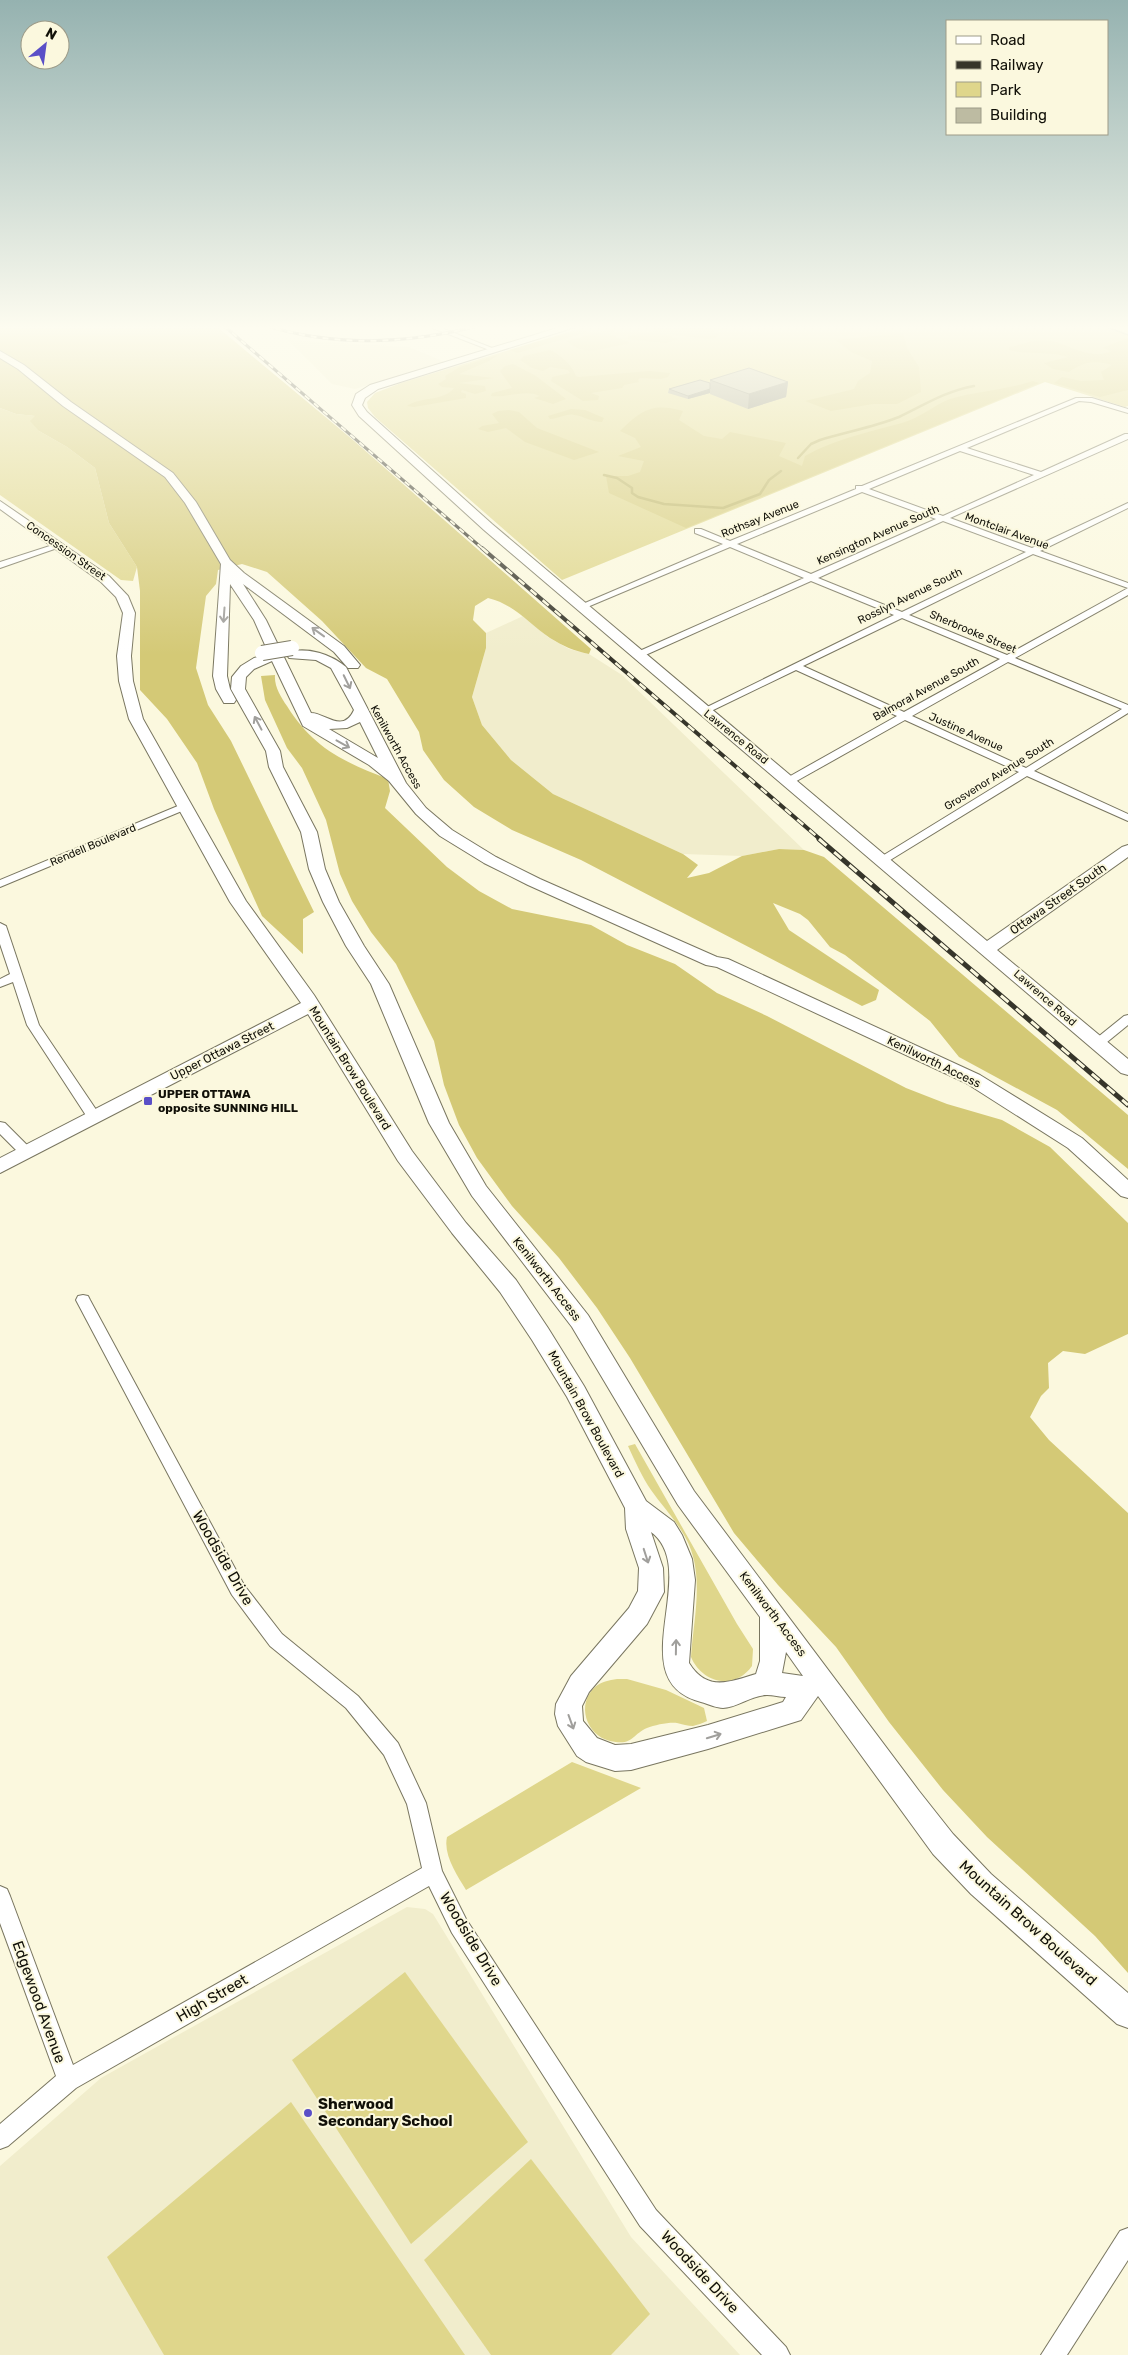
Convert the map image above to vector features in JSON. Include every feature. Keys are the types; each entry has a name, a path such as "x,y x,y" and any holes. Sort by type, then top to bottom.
{"main road":[{"path":"111,435 168,475 190,502 225,564 260,620 308,723 381,766 399,785"},
{"name":"Lawrence Road","path":"386,435 461,504 1128,1069"},
{"name":"Concession Street","path":"0,504 111,583 127,604"},
{"path":"225,564 339,649 353,665"},
{"path":"225,564 220,676 223,689 229,700"},
{"path":"240,576 268,617 317,722 333,726 345,724 356,719 361,710"},
{"name":"Mountain Brow Boulevard","path":"127,604 129,622 124,656 126,681 136,719 238,902 311,1005 405,1156 459,1228 508,1286 540,1334 576,1392 637,1508 638,1529 650,1568 651,1592 645,1606 631,1626 573,1694 568,1714 578,1737 596,1753 615,1758 630,1757 708,1738 792,1711 814,1684"},
{"name":"Kenilworth Access","path":"276,767 260,752 229,700 224,680 226,672 244,660 265,655 293,652 332,653 353,665 409,776 423,795 456,826 488,847 716,957 722,963"},
{"name":"Kenilworth Access","path":"293,652 323,658 337,666 399,785 421,811 446,833 490,860 587,907 712,961 722,963 987,1088 1076,1143 1128,1191"},
{"name":"Kenilworth Access","path":"265,655 238,676 237,682 241,696 273,751 276,767 309,832 317,869 331,902 355,946 380,984 439,1123 474,1183 580,1321 686,1498 773,1614 814,1684 878,1758"},
{"name":"Ottawa Street South","path":"987,949 1128,850"},
{"name":"Upper Ottawa Street","path":"0,1166 311,1005"},
{"name":"Mountain Brow Boulevard","path":"637,1508 665,1529 680,1559 682,1580 675,1652 676,1664 682,1675 696,1689 723,1696 766,1683 814,1684"},
{"path":"766,1683 773,1661 773,1614"},
{"name":"Mountain Brow Boulevard","path":"878,1758 943,1844 981,1884 1128,2013"}],"street":[{"name":"Rothsay Avenue","path":"582,606 991,435"},
{"name":"Kensington Avenue South","path":"638,655 1128,436"},
{"path":"959,448 1042,475"},
{"name":"Montclair Avenue","path":"850,485 1128,586"},
{"name":"Rosslyn Avenue South","path":"704,711 1128,505"},
{"name":"Sherbrooke Street","path":"698,531 1128,708"},
{"path":"0,565 59,546"},
{"name":"Balmoral Avenue South","path":"789,781 1128,590"},
{"name":"Justine Avenue","path":"795,666 903,717 1128,818"},
{"name":"Grosvenor Avenue South","path":"883,860 1128,708"},
{"name":"Rendell Boulevard","path":"0,884 185,806"},
{"path":"0,926 34,1025 94,1117"},
{"path":"0,983 16,976"},
{"path":"1098,1044 1128,1019"},
{"path":"0,1126 26,1152"},
{"name":"Woodside Drive","path":"83,1300 238,1590 276,1640 352,1702 391,1749 416,1803 433,1873 460,1926 648,2218 778,2355"},
{"name":"High Street","path":"0,2138 68,2080 433,1873"},
{"name":"Edgewood Avenue","path":"0,1896 68,2080"},
{"path":"1053,2355 1128,2239"}],"shaded area":[{"path":"46,435 347,435 591,649 589,654 573,650 559,643 542,633 514,610 497,601 488,598 475,606 473,620 486,633 486,648 472,697 482,725 511,760 553,794 683,854 698,865 687,878 709,873 742,856 779,849 804,850 824,857 1128,1115 1128,1169 1057,1110 959,1057 930,1021 845,955 830,947 808,920 800,914 773,903 789,930 879,990 876,1000 862,1006 581,860 512,830 474,807 444,780 423,750 419,732 387,679 366,668 322,621 267,572 242,564 218,570 216,584 206,596 196,668 208,705 231,741 314,912 303,919 303,954 262,916 214,809 197,763 167,719 140,690 140,591 137,567 109,523 95,468 67,447"},
{"path":"515,435 555,435 599,452 574,460 525,442"},
{"path":"628,435 702,435 722,439 727,435 745,435 786,443 779,456 802,466 805,456 852,436 913,435 686,528 609,493 606,476 628,476 640,472 644,461 618,456 641,447 635,438"},
{"path":"523,616 548,637 569,649 589,654 622,675 804,850 779,849 742,856 683,854 553,794 511,760 482,725 472,697 486,648 486,633"},
{"path":"275,675 280,695 308,733 344,760 388,779 390,791 385,808 447,867 479,891 512,909 591,925 627,945 675,964 717,993 767,1016 906,1088 947,1104 1002,1120 1050,1147 1128,1223 1128,1334 1085,1354 1063,1351 1048,1363 1049,1388 1041,1396 1030,1417 1049,1440 1128,1513 1128,1973 1095,1936 987,1837 943,1790 889,1722 836,1647 778,1585 734,1533 630,1358 597,1308 559,1258 512,1206 477,1158 459,1125 444,1085 434,1041 396,964 371,932 352,901 340,874 326,820 302,768 287,748 265,700 261,676"},
{"name":"Sherwood Secondary School","path":"407,1907 425,1909 433,1914 631,2237 740,2355 0,2355 0,2166 101,2078"}],"green space":[{"path":"0,435 46,435 67,447 95,468 109,523 137,567 133,581 121,580 0,495"},
{"path":"396,435 916,435 562,580"},
{"path":"635,1444 753,1649 752,1666 745,1674 736,1679 719,1681 710,1678 696,1666 691,1657 697,1590 695,1563 688,1542 651,1490 639,1469 628,1446"},
{"path":"617,1679 627,1679 666,1690 704,1708 707,1721 693,1726 666,1723 654,1726 647,1728 632,1739 624,1742 610,1741 602,1738 590,1726 586,1718 586,1702 589,1694 597,1685"},
{"path":"572,1762 641,1788 466,1890 449,1858 446,1844 447,1837"},
{"path":"405,1972 528,2142 411,2244 292,2060"},
{"path":"291,2102 465,2355 164,2355 107,2257"},
{"path":"531,2159 650,2314 611,2355 491,2355 424,2260"}],"waterway":[{"path":"798,458 811,444 840,435"},
{"path":"604,475 617,478 632,488 632,493 638,497 664,504 723,508 760,494 769,480 781,471"}],"railway":[{"path":"351,435 483,549"},
{"path":"482,548 821,840"},
{"path":"819,839 1128,1105"}],"place":[{"name":"UPPER OTTAWA opposite SUNNING HILL","path":"148,1101"},
{"name":"Sherwood Secondary School","path":"308,2113"}]}
